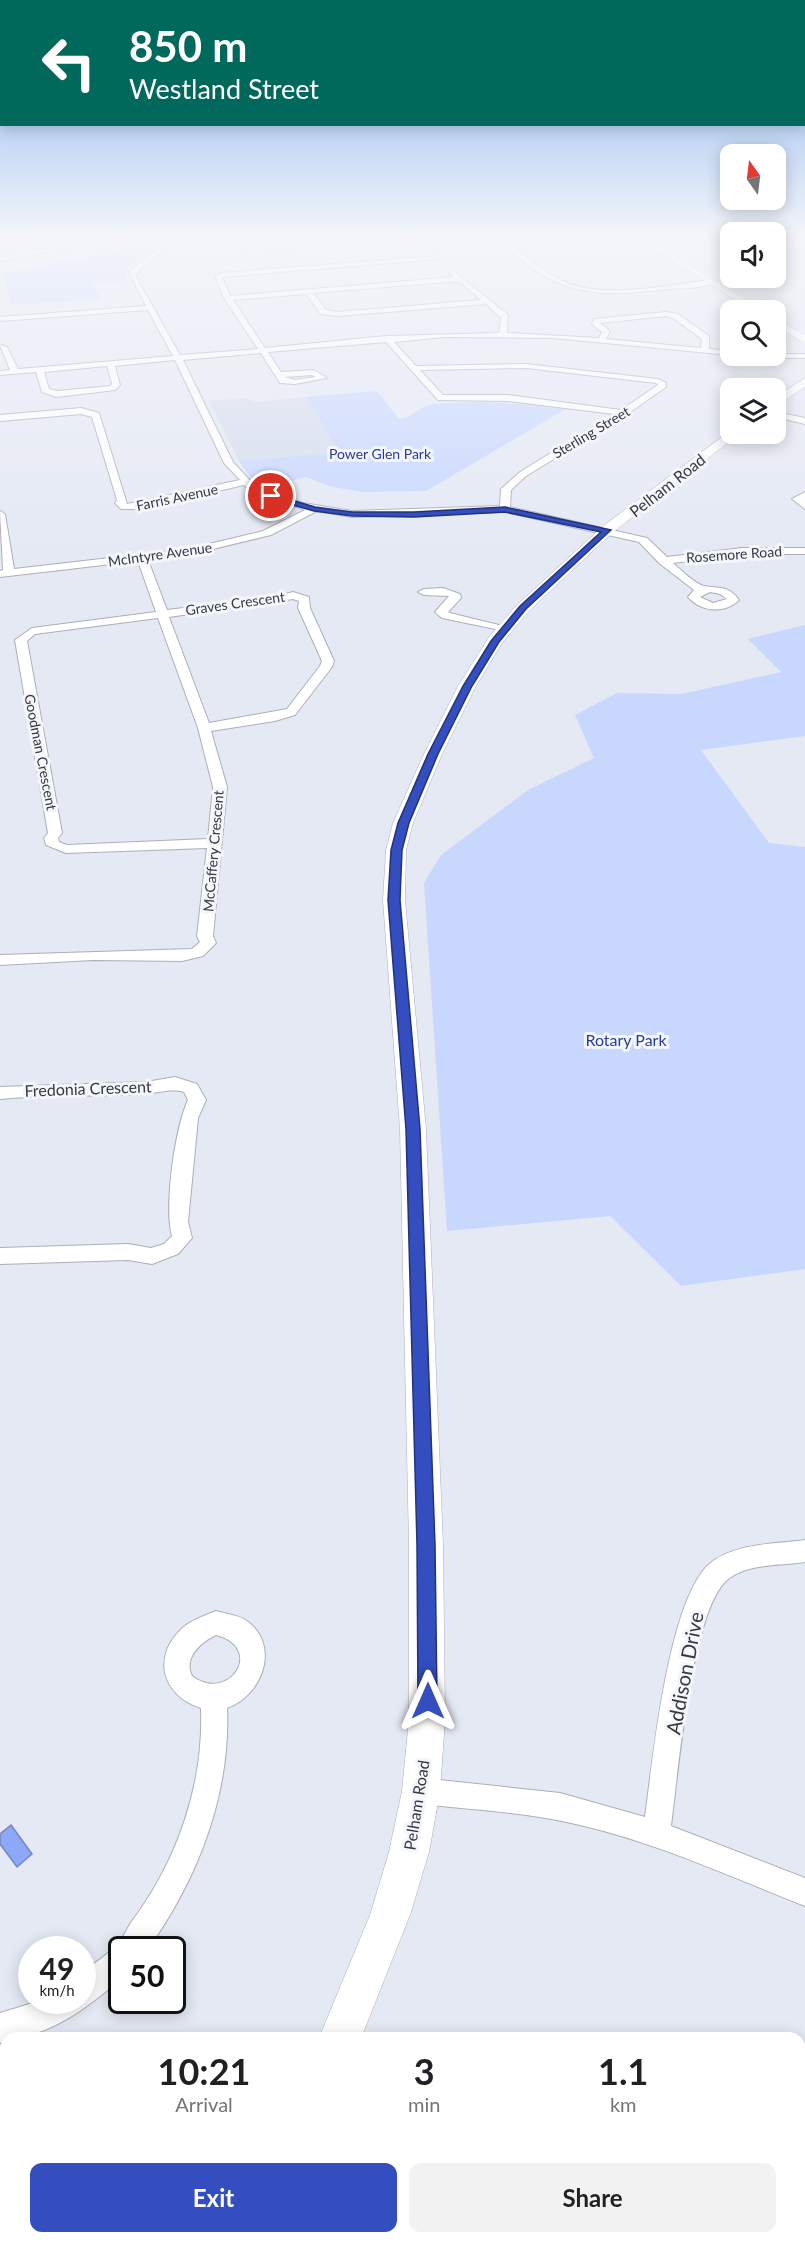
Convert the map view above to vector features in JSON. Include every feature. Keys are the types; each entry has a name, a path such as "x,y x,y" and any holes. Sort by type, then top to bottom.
{"main road":[{"path":"786,395 805,382"},
{"name":"Pelham Road","path":"342,2032 390,1915 409,1852 421,1791 428,1683 413,1129 394,900 394,866 403,823 433,754 474,673 505,628 523,608 607,530 721,444"}],"street":[{"path":"169,341 229,463 244,482 271,496 314,509 382,515 505,510 607,530 643,540 663,561 701,590"},
{"path":"257,341 280,375"},
{"path":"0,373 359,341"},
{"path":"388,341 441,398 508,398 623,413"},
{"path":"608,341 720,352"},
{"path":"705,351 706,341"},
{"path":"0,347 4,349 15,372"},
{"path":"786,356 805,356"},
{"path":"40,370 45,390 56,394 112,388 116,385 110,364"},
{"name":"Sterling Street","path":"412,368 526,366 658,381 663,385 623,413 523,474 506,489 505,510"},
{"name":"Farris Avenue","path":"0,418 81,411 96,415 122,501 120,503 125,507 140,506 244,482"},
{"path":"786,417 805,421"},
{"path":"805,495 797,500 805,506"},
{"name":"McIntyre Avenue","path":"4,574 142,558 238,542 267,533 314,509"},
{"path":"0,514 4,574"},
{"name":"Rosemore Road","path":"663,561 753,550 805,551"},
{"name":"McCaffery Crescent","path":"0,960 93,955 182,956 197,953 208,944 205,936 220,788 204,728 160,613 142,558"},
{"path":"449,618 441,612 455,597 454,594 420,587 437,612 449,618 505,628"},
{"name":"Graves Crescent","path":"160,613 274,600 288,596 306,600 304,608 327,656 326,667 291,712 276,717 204,728"},
{"name":"Goodman Crescent","path":"160,613 32,632 21,640 55,833 51,842 56,847 66,849 214,843"},
{"name":"Fredonia Crescent","path":"0,1093 26,1090 146,1088 175,1083 190,1088 197,1100 189,1118 183,1161 178,1222 182,1238 177,1245 166,1252 152,1256 128,1252 0,1256"},
{"name":"Addison Drive","path":"656,1834 686,1642 703,1589 717,1572 737,1562 805,1551"},
{"path":"140,1936 180,1864 199,1816 215,1744 214,1698"},
{"path":"421,1791 555,1806 656,1834 805,1892"},
{"path":"96,1980 108,1971"},
{"path":"0,2028 46,2014"}],"shaded area":[{"path":"306,397 341,452 239,461 209,401 244,398 255,402"}],"green space":[{"name":"Power Glen Park","path":"377,391 399,419 429,405 466,402 566,409 426,491 363,492 333,487 305,477 266,488 249,476 239,461 340,452 306,397"},
{"name":"Rotary Park","path":"805,625 805,736 701,750 769,843 805,847 805,1269 681,1286 610,1216 447,1231 424,883 441,855 528,790 594,758 575,715 617,693 681,694 781,672 748,639"}],"water":[{"path":"11,1825 32,1854 17,1867 0,1844 0,1834"}],"route":[{"path":"271,496 314,509 352,514 505,510 607,530 523,608 495,641 474,673 433,754 403,823 396,850 394,900 413,1129 426,1545 428,1701"}]}
